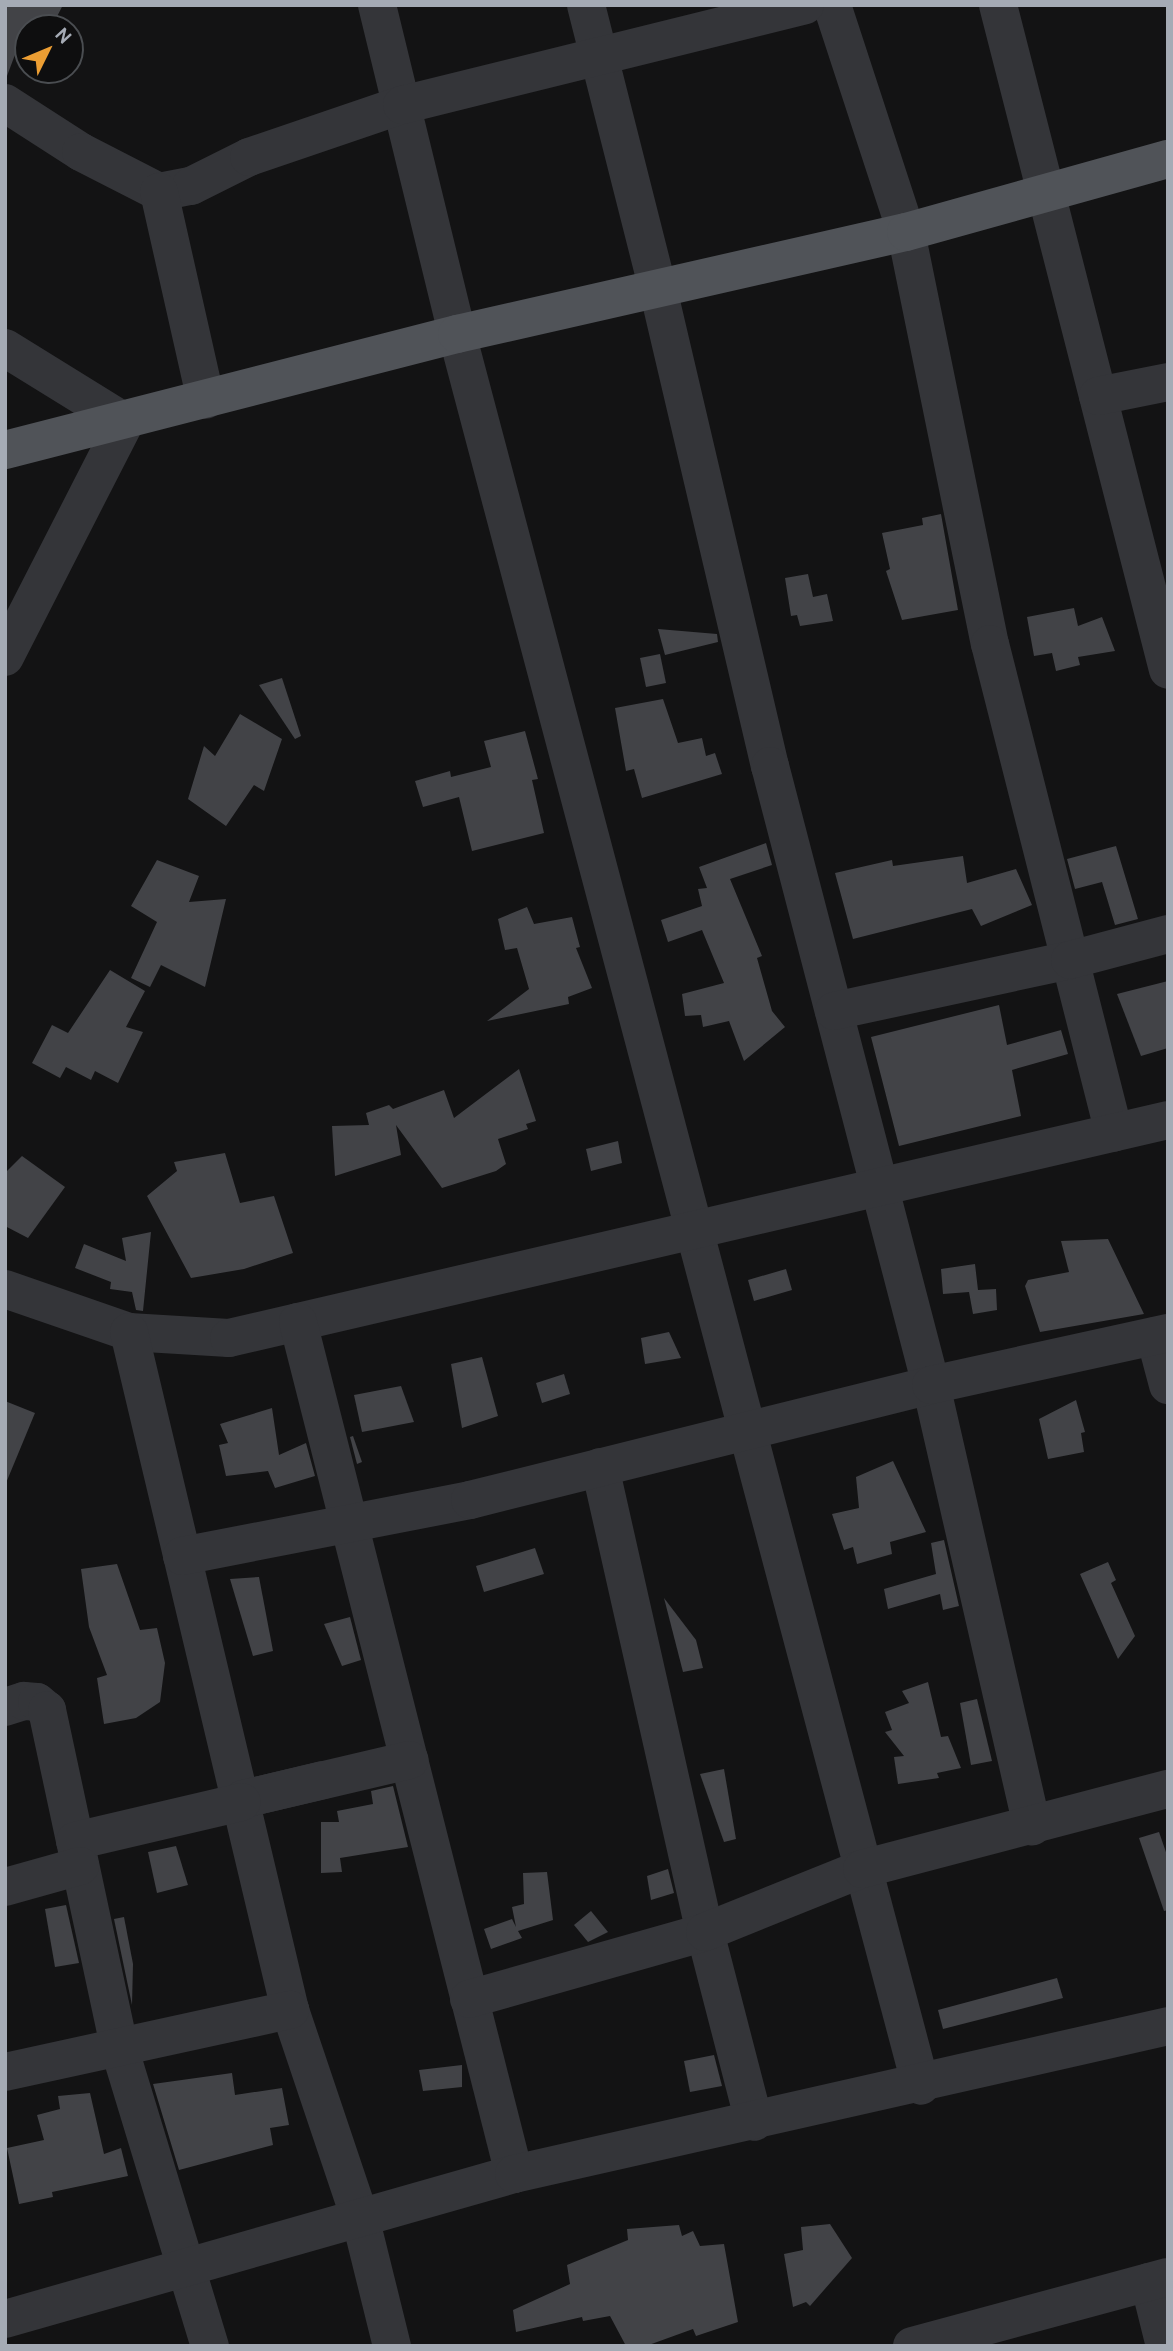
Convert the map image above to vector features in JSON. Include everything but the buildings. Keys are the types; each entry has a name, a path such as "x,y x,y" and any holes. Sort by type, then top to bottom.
{"main road":[{"path":"5,450 124,422 457,334 906,232 1168,159"}],"street":[{"path":"377,5 457,334 750,1429 862,1869 921,2086"},
{"path":"586,5 658,289 770,766 931,1385 1032,1827"},
{"path":"5,103 81,152 159,192 191,186 249,157 402,104 600,59 805,5"},
{"path":"832,5 906,232 990,644 1114,1133"},
{"path":"998,5 1043,192 1168,670"},
{"path":"159,192 206,400"},
{"path":"5,348 124,422 5,657"},
{"path":"1098,396 1168,382"},
{"path":"834,1011 1070,960 1168,934"},
{"path":"5,1289 129,1332 229,1338 697,1232 1168,1120"},
{"path":"298,1322 513,2175"},
{"path":"129,1332 290,2010 361,2221 392,2346"},
{"path":"182,1556 470,1500 931,1385 1161,1334 1168,1385"},
{"path":"600,1467 705,1933 754,2122"},
{"path":"5,1707 24,1701 37,1702 47,1710 119,2047 210,2346"},
{"path":"323,1780 243,1799 409,1760"},
{"path":"469,1999 705,1933 862,1869 1032,1827 1168,1789"},
{"path":"5,1887 77,1853 241,1802"},
{"path":"5,2072 290,2010"},
{"path":"5,2319 361,2221 513,2175 921,2086 1168,2026"},
{"path":"912,2346 978,2337 1159,2280 1165,2346"}]}
